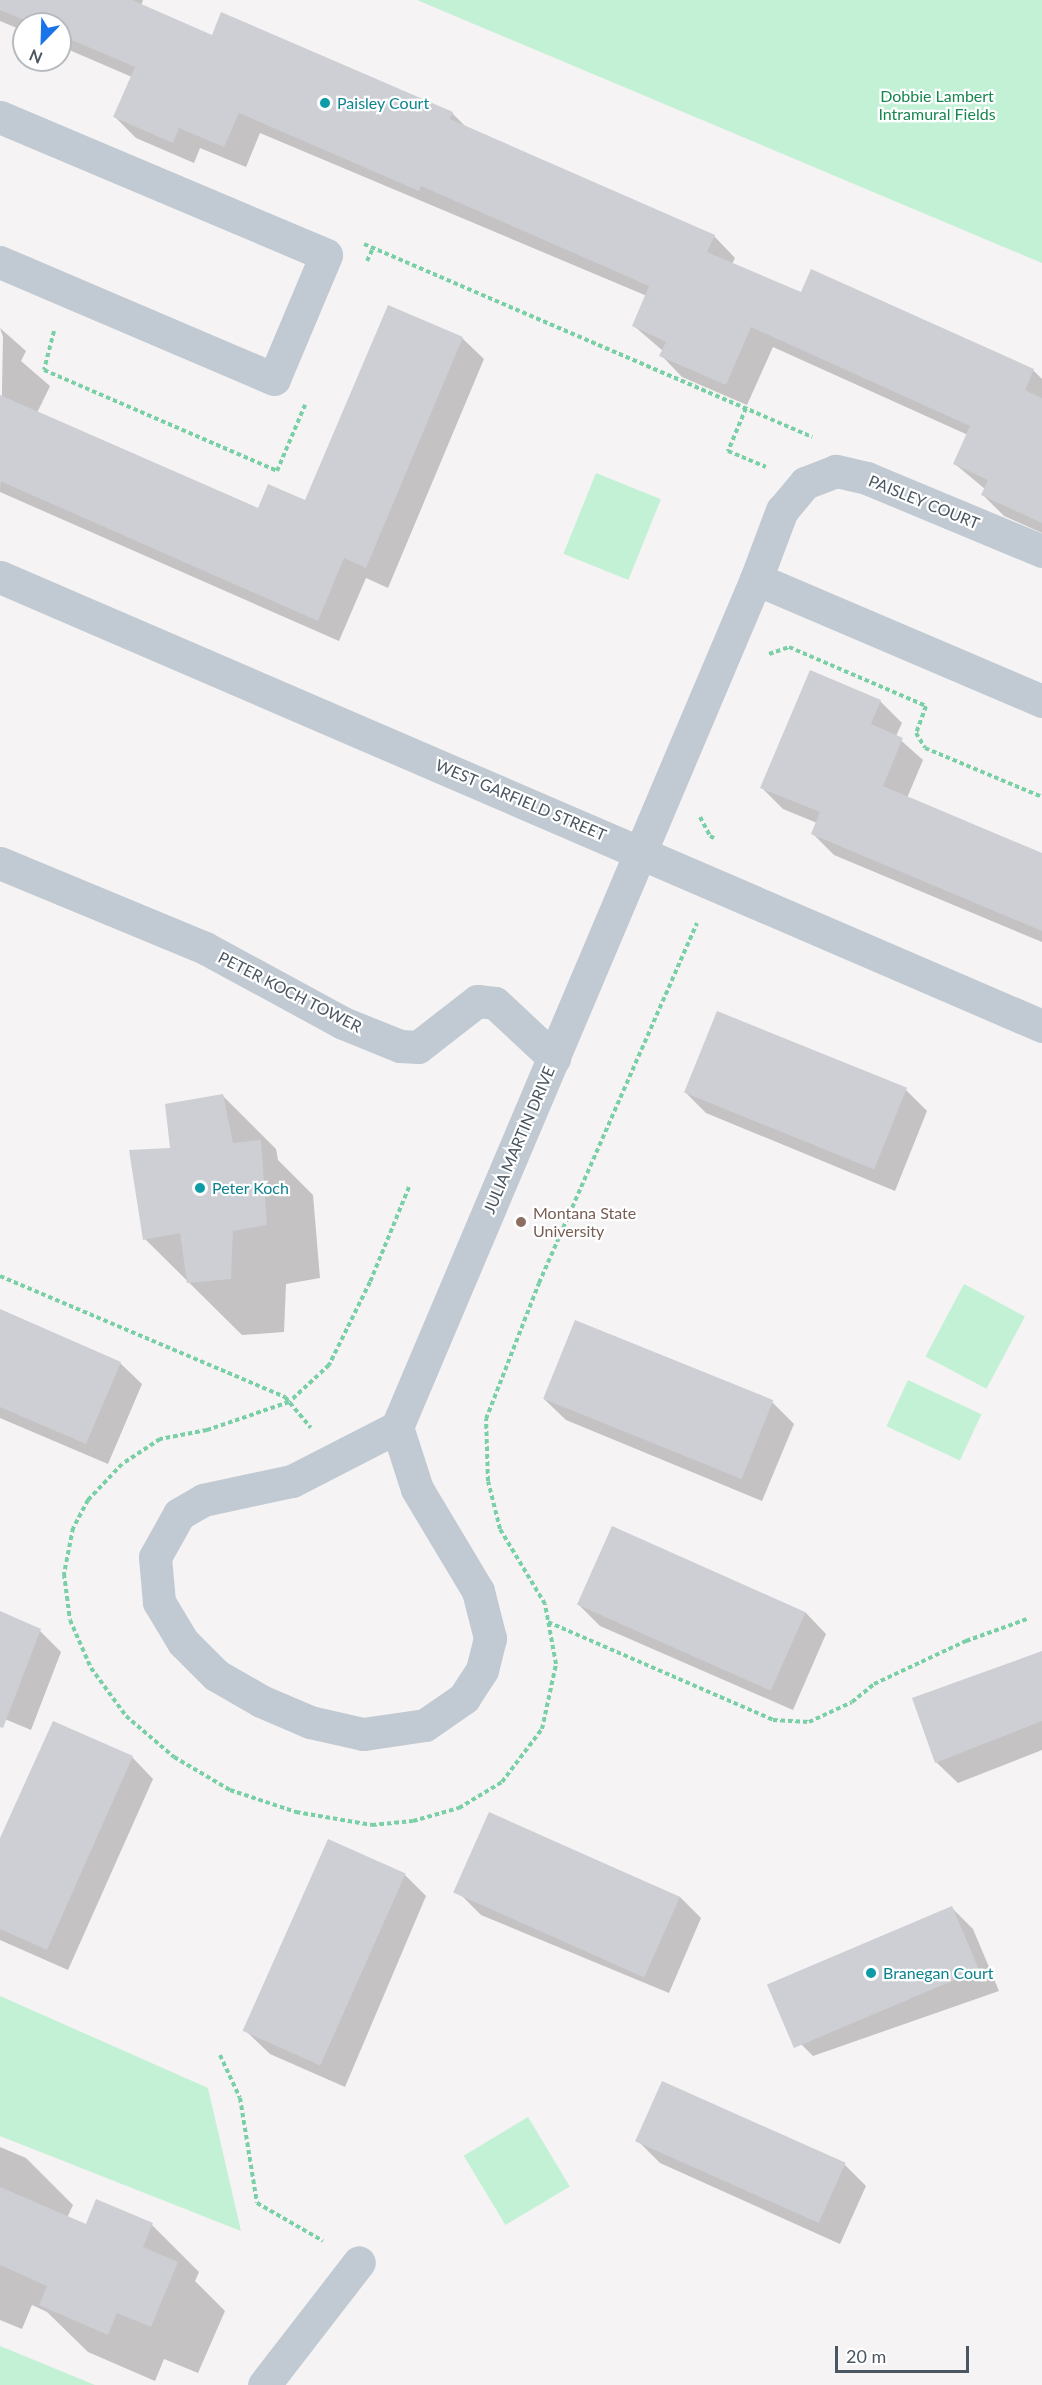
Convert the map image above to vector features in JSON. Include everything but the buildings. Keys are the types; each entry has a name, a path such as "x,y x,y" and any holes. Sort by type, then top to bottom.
{"street":[{"path":"0,117 326,255 274,379 0,262"},
{"name":"PAISLEY COURT","path":"642,852 756,579 782,510 805,483 836,471 867,478 1042,551"},
{"name":"WEST GARFIELD STREET","path":"0,577 1042,1026"},
{"path":"756,579 1042,701"},
{"name":"JULIA MARTIN DRIVE","path":"398,1427 642,852"},
{"name":"PETER KOCH TOWER","path":"0,863 71,890 205,948 344,1023 400,1046 418,1047 477,1001 495,1003 554,1058"},
{"path":"398,1427 417,1489 478,1591 490,1638 482,1670 464,1698 425,1725 363,1734 310,1722 261,1701 216,1675 183,1642 159,1602 155,1557 179,1514 203,1500 292,1481 339,1460 398,1427"},
{"path":"264,2385 359,2262"}],"path":[{"path":"362,243 823,441"},
{"path":"746,408 728,451 805,483"},
{"path":"762,660 774,650 789,647 926,706 916,733 925,748 1042,797"},
{"path":"699,813 710,836 719,840"},
{"path":"0,1276 285,1397 339,1460"},
{"path":"548,1622 773,1720 810,1722 852,1702 874,1684 966,1641 1027,1619"},
{"path":"220,2055 240,2098 257,2203 359,2262"}],"green space":[{"name":"Dobbie Lambert Intramural Fields","path":"417,0 1042,0 1042,263"},
{"path":"596,473 661,499 628,580 563,554"},
{"path":"964,1284 1025,1316 986,1389 926,1356"},
{"path":"908,1380 981,1414 960,1460 886,1426"},
{"path":"0,1996 208,2088 241,2231 0,2136"},
{"path":"528,2117 570,2186 505,2225 464,2156"},
{"path":"0,2346 95,2385 0,2385"}],"place":[{"name":"Paisley Court","path":"325,103"},
{"name":"Peter Koch","path":"200,1188"},
{"name":"Montana State University","path":"521,1222"},
{"name":"Branegan Court","path":"871,1973"}]}
